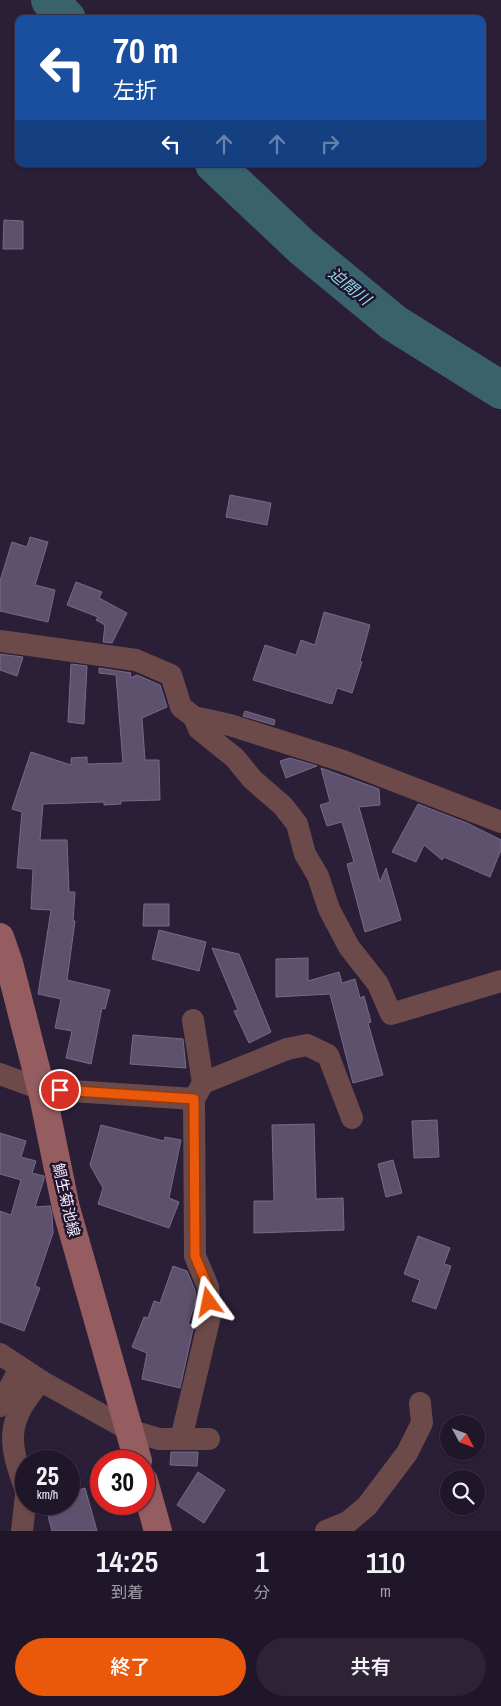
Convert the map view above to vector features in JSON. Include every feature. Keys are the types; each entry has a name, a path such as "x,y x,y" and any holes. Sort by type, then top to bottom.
{"main road":[{"name":"鯛生菊池線","path":"0,937 41,1089 66,1208 135,1450"},
{"path":"154,1515 158,1531"}],"street":[{"path":"0,641 136,660 171,675 181,707 194,717 230,725 343,762 501,822"},
{"path":"194,717 199,729 235,758 252,779 283,806 298,824 305,854 318,876 329,909 349,947 378,984 390,1014 501,981"},
{"path":"181,1439 210,1316 208,1287 195,1256 198,1091 193,1020"},
{"path":"0,1074 41,1089 198,1091 287,1048 307,1045 328,1055 352,1118"},
{"path":"0,1354 41,1381 129,1430 159,1439 209,1439"},
{"path":"0,1406 20,1368"},
{"path":"15,1461 12,1435 19,1409 41,1381"},
{"path":"326,1531 348,1522 367,1506 401,1461 422,1423 420,1403"},
{"path":"22,1531 24,1515"}],"building":[{"path":"4,220 23,221 23,249 3,249"},
{"path":"230,495 271,503 267,525 226,517"},
{"path":"30,537 48,542 35,585 55,590 48,622 0,611 0,581 12,542 27,547"},
{"path":"76,582 102,592 99,598 127,613 112,643 103,642 105,625 96,620 98,617 67,605"},
{"path":"324,612 370,625 360,661 362,662 352,693 337,688 332,704 253,680 265,645 296,655 301,640 315,645"},
{"path":"0,654 23,657 17,676 0,670"},
{"path":"71,664 87,666 84,724 68,722"},
{"path":"99,668 131,673 130,678 137,675 160,685 167,707 142,718 145,760 159,760 160,800 121,801 121,804 104,805 104,802 43,804 40,840 67,840 69,892 75,892 73,921 75,921 67,980 110,990 105,1009 102,1008 91,1064 66,1058 72,1031 55,1028 61,999 38,994 51,910 31,909 33,869 17,868 22,812 12,809 31,752 71,765 71,758 87,757 87,764 123,763 116,675 99,673"},
{"path":"245,711 275,720 274,725 243,716"},
{"path":"290,758 317,766 286,778 280,761"},
{"path":"321,768 379,789 380,805 359,807 380,882 386,868 401,920 365,932 347,864 354,862 342,822 327,826 320,805 330,802"},
{"path":"418,804 467,823 501,840 501,850 490,877 444,857 442,860 424,845 416,862 392,852"},
{"path":"144,904 169,904 169,926 143,926"},
{"path":"159,930 206,942 199,971 152,959"},
{"path":"212,948 239,954 271,1032 249,1043 234,1011 238,1010"},
{"path":"308,958 308,981 339,972 342,983 355,979 360,998 364,996 371,1022 368,1023 383,1075 353,1083 330,994 276,997 276,959"},
{"path":"133,1035 183,1039 186,1068 130,1064"},
{"path":"437,1120 439,1157 414,1158 412,1121"},
{"path":"314,1124 316,1199 343,1198 344,1230 254,1233 254,1201 274,1201 272,1125"},
{"path":"101,1125 164,1141 165,1137 181,1140 169,1198 179,1202 169,1228 98,1204 103,1188 90,1165"},
{"path":"0,1133 26,1141 21,1157 36,1161 32,1173 44,1176 35,1207 50,1206 52,1214 53,1233 35,1286 40,1288 24,1331 0,1322 0,1211 11,1215 21,1180 0,1174"},
{"path":"393,1160 402,1193 386,1197 378,1164"},
{"path":"418,1236 450,1248 444,1264 451,1266 436,1309 412,1301 420,1280 404,1274"},
{"path":"173,1266 187,1271 195,1290 196,1300 188,1324 194,1325 180,1388 142,1379 147,1353 132,1347 144,1317 148,1318 154,1301 160,1303"},
{"path":"171,1452 198,1452 197,1466 170,1465"},
{"path":"198,1472 225,1490 204,1523 177,1505"},
{"path":"85,1488 90,1506 90,1515 93,1515 97,1531 52,1531 48,1515 80,1515 80,1490"}],"waterway":[{"name":"迫間川","path":"50,0 63,15"},
{"name":"迫間川","path":"217,167 302,247 394,323 501,390"}],"route":[{"path":"60,1090 194,1099 195,1256 208,1287 209,1302"}]}
